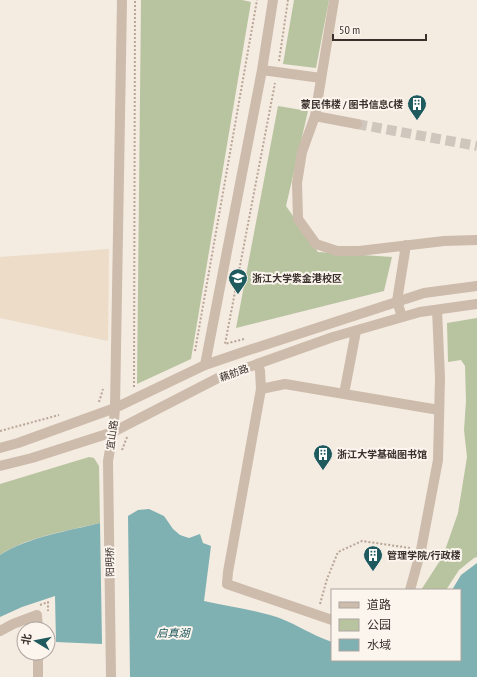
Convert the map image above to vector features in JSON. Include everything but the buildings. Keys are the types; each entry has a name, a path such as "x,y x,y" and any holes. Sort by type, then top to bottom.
{"street":[{"name":"宜山路","path":"108,461 115,408 122,0"},
{"path":"205,365 262,70 273,0"},
{"path":"334,0 315,116 302,152 297,183 298,219 316,244 337,251 359,251 444,241 477,240"},
{"path":"262,70 321,78"},
{"path":"315,116 357,124"},
{"path":"402,317 397,301 406,245"},
{"name":"藕舫路","path":"0,448 115,408 205,365 424,293 477,286"},
{"name":"藕舫路","path":"0,466 32,458 113,432 218,378 333,337 420,312 477,304"},
{"path":"410,589 421,550 438,460 440,378 437,310"},
{"path":"344,394 356,331"},
{"path":"258,364 261,388 227,584 331,620"},
{"path":"261,388 285,384 439,410"},
{"name":"阳明桥","path":"108,461 111,677"},
{"path":"21,621 37,615 37,621"},
{"path":"0,631 16,623"},
{"path":"38,661 38,677"}],"path":[{"path":"135,0 134,390 140,387"},
{"path":"195,353 257,0"},
{"path":"225,344 277,72 288,0"},
{"path":"95,404 100,401 103,388"},
{"path":"0,431 62,414"},
{"path":"121,456 128,433"},
{"path":"318,615 327,578 338,552 362,542 421,550"}],"green space":[{"path":"141,0 242,0 251,2 191,359 137,384"},
{"path":"294,0 329,0 316,68 283,64"},
{"path":"278,106 308,111 286,206 318,252 392,257 384,291 236,328"},
{"path":"477,318 477,557 459,570 447,589 422,589 443,556 458,513 467,457 464,430 466,401 465,366 461,360 448,362 447,323"},
{"path":"89,457 94,458 99,466 100,523 23,543 0,555 0,484"}],"shaded area":[{"path":"109,249 108,341 0,318 0,257"}],"water":[{"name":"启真湖","path":"149,509 164,516 173,529 180,535 189,538 200,534 203,543 211,546 204,601 262,613 278,618 331,642 331,661 461,661 461,589 453,589 461,575 477,563 477,677 130,677 128,516 138,510"},
{"path":"100,523 102,644 56,642 55,596 22,607 0,617 0,555 36,539"}],"tunnel":[{"path":"357,124 477,146"}],"place":[{"name":"蒙民伟楼 / 图书信息C楼","path":"417,121"},
{"name":"浙江大学紫金港校区","path":"238,295"},
{"name":"浙江大学基础图书馆","path":"323,471"},
{"name":"管理学院/行政楼","path":"373,572"}]}
